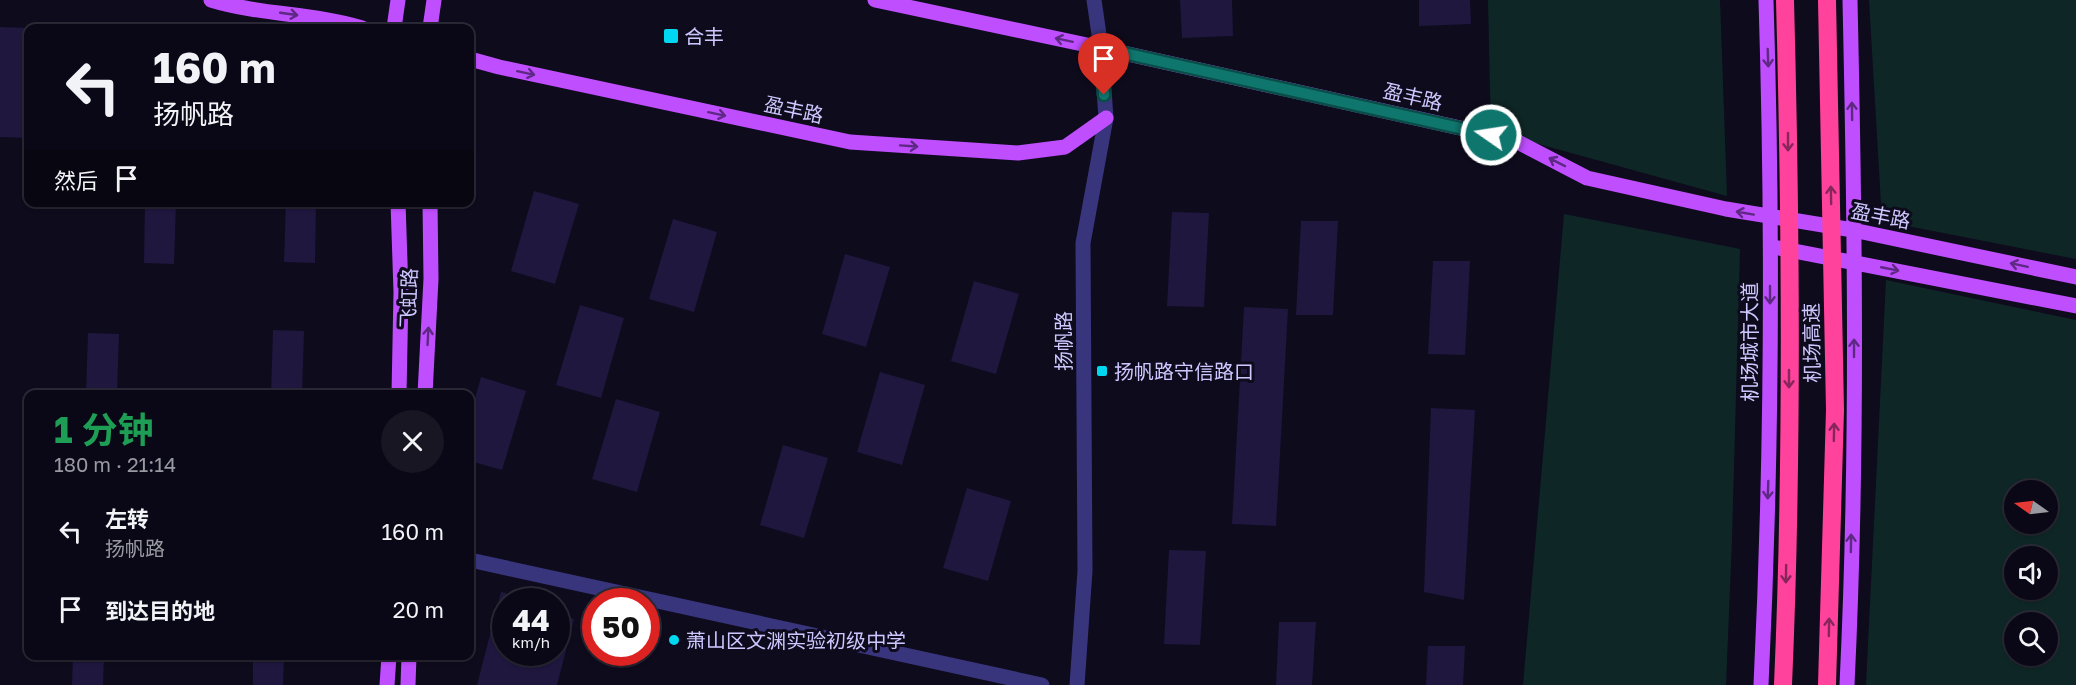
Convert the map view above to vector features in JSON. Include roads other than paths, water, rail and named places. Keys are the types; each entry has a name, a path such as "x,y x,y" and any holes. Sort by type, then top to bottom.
{"highway":[{"name":"机场高速","path":"1783,685 1789,413 1788,113 1785,0"},
{"name":"机场高速","path":"1827,0 1834,410 1827,685"}],"main road":[{"path":"211,0 232,6 348,24"},
{"path":"395,24 398,0"},
{"path":"431,24 434,0"},
{"name":"盈丰路","path":"875,0 1514,140 1587,178 1726,209 1853,230 2076,277"},
{"name":"机场城市大道","path":"1761,685 1770,417 1770,217 1766,0"},
{"path":"1847,685 1854,412 1850,0"},
{"name":"盈丰路","path":"474,60 850,142 1018,153 1065,147 1106,118"},
{"name":"飞虹路","path":"398,207 401,292 399,390"},
{"name":"飞虹路","path":"425,390 431,279 430,207"},
{"path":"1770,246 2076,306"},
{"path":"387,685 389,660"},
{"path":"408,685 410,660"}],"street":[{"name":"扬帆路","path":"1077,685 1084,571 1083,243 1106,118 1101,48 1094,0"},
{"path":"474,561 1042,685"}],"place":[{"name":"合丰","path":"671,36"},
{"name":"扬帆路守信路口","path":"1102,371"},
{"name":"萧山区文渊实验初级中学","path":"674,640"}]}
